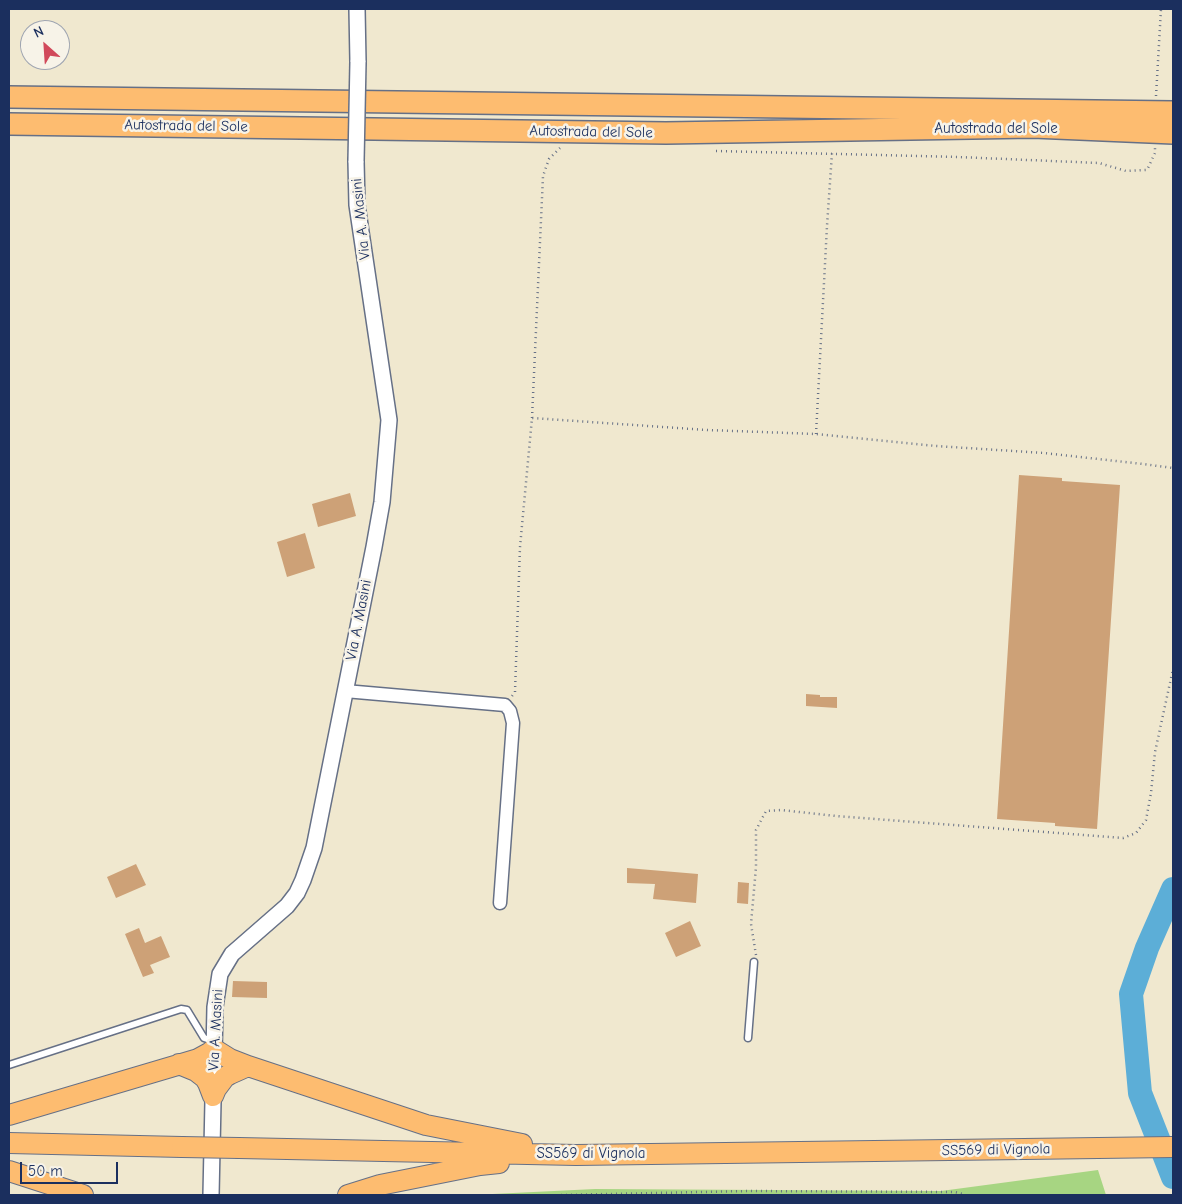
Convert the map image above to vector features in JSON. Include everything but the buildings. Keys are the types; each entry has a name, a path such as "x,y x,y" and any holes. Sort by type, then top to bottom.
{"highway":[{"name":"Autostrada del Sole","path":"9,97 1173,112"},
{"name":"Autostrada del Sole","path":"9,124 666,133 1033,127 1163,136"},
{"path":"9,1115 198,1059 209,1053 214,1045 223,1055 248,1066 426,1125 576,1155"},
{"path":"179,1064 196,1071 205,1078 213,1096"},
{"path":"213,1096 225,1077 248,1066"},
{"name":"SS569 di Vignola","path":"9,1143 576,1155 1173,1148"},
{"path":"348,1195 380,1184 480,1165 576,1155"},
{"path":"9,1171 83,1195"}],"street":[{"name":"Via A. Masini","path":"211,1195 214,1007 220,974 232,954 287,906 297,894 314,848 382,502 389,420 357,204 357,9"},
{"path":"345,691 505,705 510,711 513,723 500,903"}],"lane":[{"path":"748,1038 754,962"},
{"path":"9,1064 181,1009 187,1010 204,1038 214,1045"}],"path":[{"path":"1156,96 1161,9"},
{"path":"708,150 1099,163 1126,171 1147,170 1163,136"},
{"path":"505,705 515,692 520,547 532,418 543,176 548,159 560,148"},
{"path":"816,434 832,153"},
{"path":"532,418 707,430 816,434 936,446 1044,453 1173,468"},
{"path":"754,962 756,956 750,924 756,867 756,830 766,811 781,810 1123,838 1136,833 1146,820 1152,793 1155,752 1173,669"},
{"path":"561,1195 748,1191 956,1192 965,1195"}],"green space":[{"path":"1098,1170 1106,1195 472,1195 595,1189 941,1191"}],"waterway":[{"path":"1173,889 1147,948 1131,994 1140,1093 1173,1177"}]}
